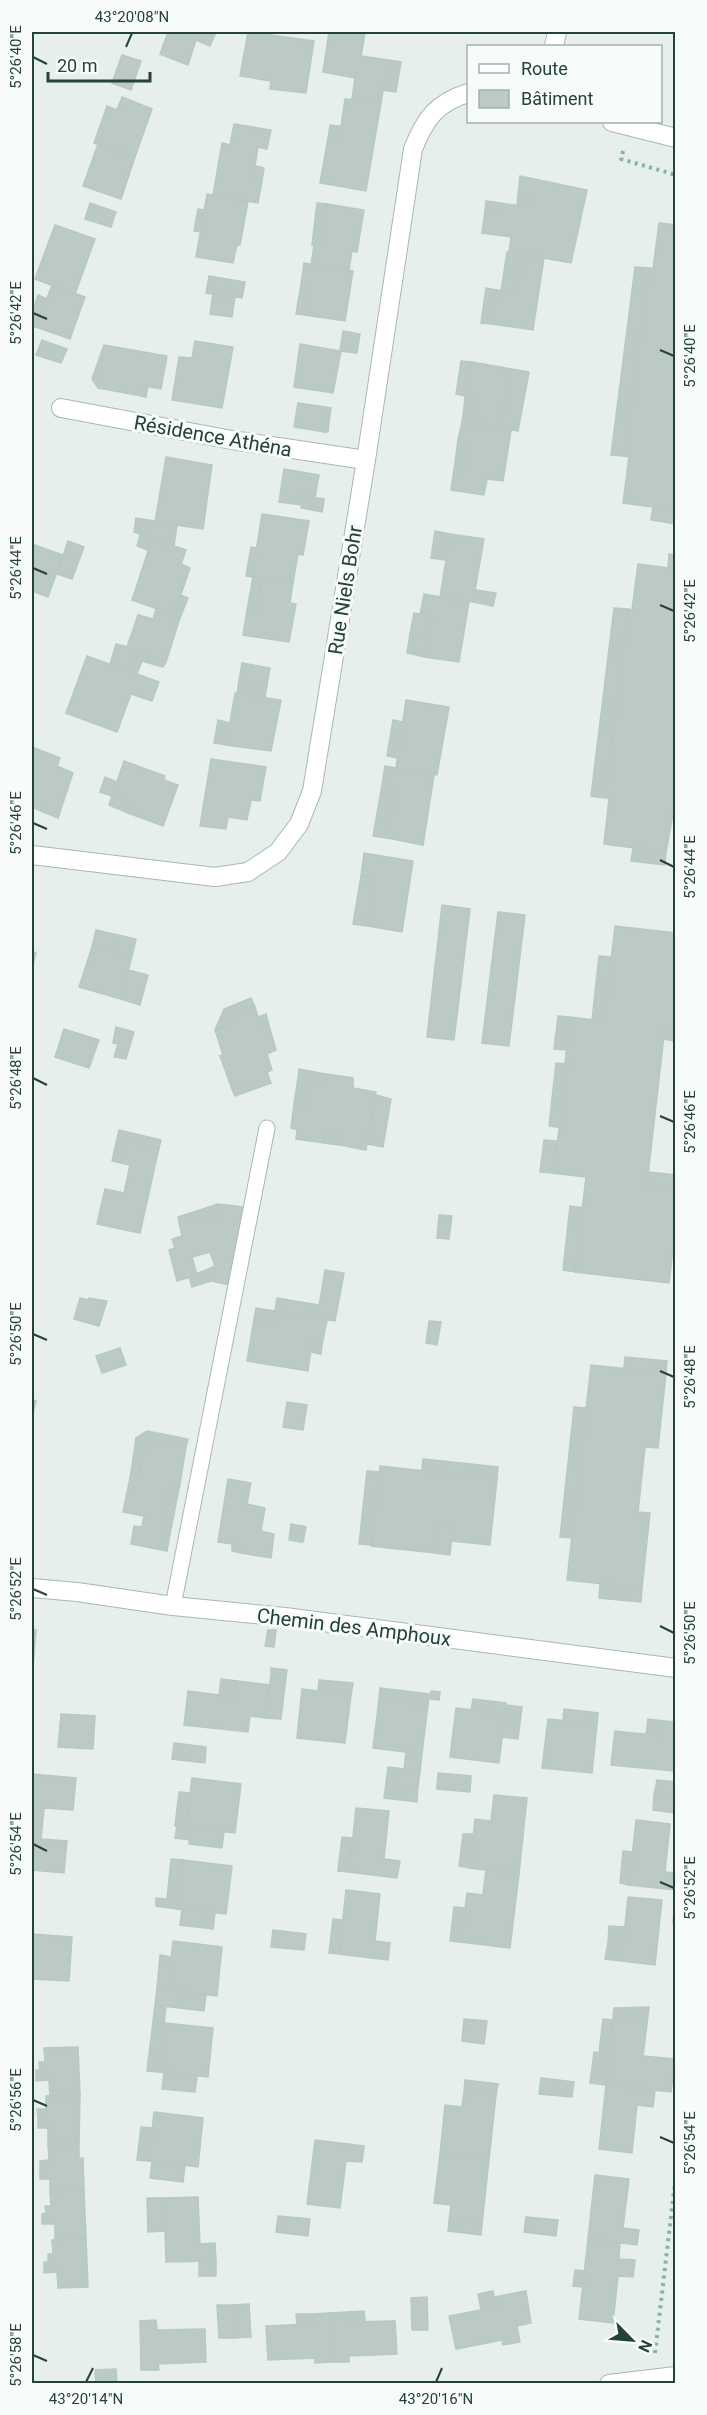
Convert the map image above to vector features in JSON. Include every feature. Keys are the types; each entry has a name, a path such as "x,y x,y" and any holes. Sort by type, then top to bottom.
{"street":[{"name":"Rue Niels Bohr","path":"32,855 215,877 248,872 278,852 299,824 312,791 366,460 413,149 422,128 434,111 454,98 467,93"},
{"path":"616,123 675,138"},
{"name":"Résidence Athéna","path":"61,408 232,440 366,460"},
{"name":"Chemin des Amphoux","path":"32,1588 173,1606 285,1617 675,1668"},
{"path":"609,2384 675,2376"}],"lane":[{"path":"173,1606 267,1128"}],"path":[{"path":"653,2378 675,2175"}],"building":[{"path":"168,32 216,32 210,46 196,40 188,65 160,54"},
{"path":"248,32 314,41 306,93 270,89 271,81 240,76"},
{"path":"329,32 365,33 361,56 388,60 381,103 352,99 355,78 323,72"},
{"path":"122,55 141,61 131,90 112,83"},
{"path":"388,60 401,62 396,92 383,90"},
{"path":"122,97 152,109 135,157 94,143 107,106 117,110"},
{"path":"345,99 381,103 366,191 320,183 328,138 335,139 337,126 341,126"},
{"path":"234,124 271,130 267,149 258,147 253,179 262,181 258,203 213,195 222,143 230,145"},
{"path":"330,125 337,126 335,139 328,138"},
{"path":"98,144 135,157 121,199 83,186"},
{"path":"256,166 264,168 262,181 253,179"},
{"path":"520,176 587,190 571,263 509,252 511,237 482,233 485,211 499,213 500,203 528,207 530,197 518,195"},
{"path":"207,194 248,201 240,245 237,245 233,263 196,257"},
{"path":"518,195 530,197 528,207 517,206"},
{"path":"486,201 500,203 499,213 485,211"},
{"path":"90,203 116,212 111,227 85,219"},
{"path":"317,203 327,204 320,246 312,245"},
{"path":"327,204 364,210 357,252 352,251 349,270 311,265 314,245 320,246"},
{"path":"198,209 204,210 200,232 194,231"},
{"path":"659,223 676,225 676,510 623,503 629,457 624,456 649,268 653,269"},
{"path":"55,225 95,239 75,294 35,279"},
{"path":"507,252 522,254 517,292 501,291"},
{"path":"522,254 544,258 533,330 492,324 497,290 517,292"},
{"path":"304,263 353,271 345,321 305,315 310,286 301,285"},
{"path":"635,267 649,268 624,456 611,455"},
{"path":"209,276 245,282 242,298 206,293"},
{"path":"52,285 85,297 70,339 36,327"},
{"path":"301,285 310,286 305,315 296,314"},
{"path":"486,288 497,290 492,324 481,323"},
{"path":"213,294 235,297 232,317 210,314"},
{"path":"38,295 47,299 36,327 32,326 32,313"},
{"path":"343,331 360,334 357,353 340,351"},
{"path":"42,340 67,349 61,363 36,355"},
{"path":"195,341 233,347 222,408 172,400 179,357 192,358"},
{"path":"300,344 341,351 333,393 294,387"},
{"path":"104,345 167,356 161,389 139,385 136,395 98,388 92,379"},
{"path":"461,361 472,362 466,396 456,394"},
{"path":"472,362 511,369 500,428 472,423 477,397 466,396"},
{"path":"511,369 529,372 518,431 500,428"},
{"path":"139,385 148,386 146,397 136,395"},
{"path":"465,395 477,397 474,410 464,408"},
{"path":"298,403 331,408 329,422 326,421 324,432 294,427"},
{"path":"464,408 474,410 472,423 462,422"},
{"path":"326,421 329,422 328,432 324,432"},
{"path":"462,422 511,430 503,481 487,479 484,495 451,490 454,470 463,472 467,442 458,440"},
{"path":"458,440 467,442 463,472 454,470"},
{"path":"166,457 212,465 203,529 155,522"},
{"path":"284,469 319,475 315,497 303,496 302,505 279,502"},
{"path":"303,496 324,499 323,508 302,505"},
{"path":"302,505 323,508 322,512 301,508"},
{"path":"653,507 676,510 676,524 651,520"},
{"path":"262,514 309,521 303,555 298,554 293,583 252,577"},
{"path":"136,518 148,520 145,536 134,532"},
{"path":"148,520 177,525 174,546 145,536"},
{"path":"435,531 450,534 445,560 431,558"},
{"path":"450,534 484,539 473,602 440,597"},
{"path":"140,535 152,539 148,550 137,546"},
{"path":"152,539 186,550 181,564 190,568 174,615 132,600"},
{"path":"68,541 84,547 72,579 57,574"},
{"path":"32,544 63,555 48,597 32,591"},
{"path":"251,547 257,548 252,577 246,576"},
{"path":"669,554 676,555 676,569 668,568"},
{"path":"638,564 676,569 676,798 666,852 604,844 609,798 605,798 628,609 632,610"},
{"path":"253,577 262,578 256,611 247,610"},
{"path":"262,578 293,583 290,603 296,604 289,642 243,635 247,610 256,611"},
{"path":"476,590 496,593 493,606 473,602"},
{"path":"424,594 469,602 459,662 425,657 432,617 420,615"},
{"path":"180,595 188,598 180,618 174,615"},
{"path":"614,608 628,609 605,798 591,796"},
{"path":"156,609 180,618 166,662 137,654 131,672 110,664 116,644 127,647 138,615 153,619"},
{"path":"414,613 432,617 428,637 410,634"},
{"path":"410,634 428,637 425,657 407,653"},
{"path":"137,654 166,662 163,667 142,661 137,674 131,672"},
{"path":"87,656 159,682 152,701 131,694 117,732 66,713"},
{"path":"242,663 270,668 267,685 239,681"},
{"path":"239,681 267,685 265,697 237,693"},
{"path":"235,693 281,700 271,751 226,745"},
{"path":"406,700 449,707 437,775 396,768"},
{"path":"218,720 230,723 226,745 214,743"},
{"path":"393,720 403,722 398,758 387,756"},
{"path":"32,747 60,758 57,766 73,773 58,818 41,811 44,804 32,799"},
{"path":"211,759 266,767 260,801 251,800 247,820 228,817 226,829 200,826"},
{"path":"124,761 165,776 164,780 178,785 163,826 128,813 131,804 112,796"},
{"path":"385,766 434,775 423,845 387,838 395,793 381,791"},
{"path":"105,777 117,782 112,796 100,792"},
{"path":"381,791 395,793 387,838 373,836"},
{"path":"112,796 131,804 128,813 109,805"},
{"path":"32,799 44,804 41,811 32,807"},
{"path":"633,848 666,852 665,865 631,861"},
{"path":"364,853 413,861 402,932 367,926 375,879 361,876"},
{"path":"361,876 375,879 367,926 353,924"},
{"path":"442,905 470,909 454,1040 427,1037"},
{"path":"498,912 525,915 509,1046 482,1043"},
{"path":"615,926 676,933 676,1028 665,1027 647,1184 676,1188 676,1225 669,1283 575,1272 586,1177 553,1173 568,1064 565,1064 570,1017 604,1021"},
{"path":"96,930 136,939 132,956 92,947"},
{"path":"92,947 132,956 121,999 79,987"},
{"path":"32,951 36,953 32,968"},
{"path":"599,956 611,957 604,1021 592,1020"},
{"path":"128,970 148,975 140,1005 121,999"},
{"path":"251,998 255,1007 227,1018 229,1025 215,1030 224,1009"},
{"path":"255,1007 260,1024 268,1022 276,1050 267,1054 272,1070 267,1072 271,1083 246,1092 244,1085 232,1089 220,1056 223,1055 215,1030 229,1025 227,1018"},
{"path":"266,1014 268,1022 260,1024 258,1017"},
{"path":"558,1016 570,1017 567,1050 554,1049"},
{"path":"116,1027 134,1032 126,1059 114,1057 118,1044 113,1043"},
{"path":"665,1027 676,1028 676,1041 664,1039"},
{"path":"64,1029 99,1040 89,1068 55,1057"},
{"path":"556,1063 568,1064 561,1128 549,1126"},
{"path":"299,1069 326,1074 325,1082 298,1078"},
{"path":"326,1074 353,1078 353,1088 376,1092 366,1150 340,1145 342,1132 326,1129 324,1143 296,1139 297,1130 291,1128 294,1104 305,1105 309,1080 325,1082"},
{"path":"298,1078 309,1080 305,1105 294,1104"},
{"path":"244,1085 246,1092 235,1096 232,1089"},
{"path":"376,1095 391,1099 383,1147 366,1144"},
{"path":"326,1129 342,1132 340,1145 324,1143"},
{"path":"119,1130 161,1140 159,1148 126,1139 121,1163 112,1161"},
{"path":"126,1139 159,1148 140,1233 97,1224 105,1189 124,1193 130,1165 121,1163"},
{"path":"544,1140 556,1141 553,1173 540,1172"},
{"path":"648,1172 676,1175 676,1188 647,1184"},
{"path":"218,1204 216,1217 198,1223 196,1218 179,1222 178,1217"},
{"path":"218,1204 243,1207 230,1285 211,1281 215,1266 210,1252 192,1257 197,1275 177,1281 169,1250 175,1248 172,1239 182,1236 179,1222 196,1218 198,1223 216,1217"},
{"path":"570,1206 583,1208 575,1272 563,1270"},
{"path":"439,1215 452,1216 449,1239 437,1238"},
{"path":"215,1266 211,1281 192,1287 189,1277"},
{"path":"325,1270 344,1273 335,1321 327,1320 322,1345 312,1343 308,1371 247,1361 254,1319 273,1322 275,1311 317,1318"},
{"path":"80,1298 107,1301 99,1326 74,1319"},
{"path":"277,1298 319,1305 317,1318 275,1311"},
{"path":"256,1308 275,1311 273,1322 254,1319"},
{"path":"429,1321 441,1322 437,1345 426,1343"},
{"path":"312,1343 322,1345 321,1354 311,1352"},
{"path":"120,1348 126,1365 102,1373 96,1356"},
{"path":"625,1357 667,1361 666,1373 624,1368"},
{"path":"591,1365 666,1373 658,1448 645,1447 638,1512 650,1513 642,1588 567,1580"},
{"path":"32,1400 36,1401 32,1417"},
{"path":"287,1402 307,1405 303,1430 283,1427"},
{"path":"574,1407 586,1408 572,1538 560,1537"},
{"path":"147,1431 188,1439 186,1447 145,1440 139,1475 131,1473 136,1438"},
{"path":"145,1440 186,1447 180,1484 171,1483 161,1532 170,1534 167,1551 131,1544 134,1526 142,1527 144,1516 123,1512 131,1473 139,1475"},
{"path":"423,1459 498,1467 497,1479 422,1470"},
{"path":"380,1466 497,1479 490,1545 452,1541 453,1526 438,1524 435,1553 371,1546"},
{"path":"367,1471 379,1472 371,1545 359,1544"},
{"path":"228,1479 251,1483 247,1504 265,1508 261,1531 274,1534 271,1558 241,1553 242,1545 218,1542"},
{"path":"171,1483 180,1484 170,1534 161,1532"},
{"path":"291,1524 303,1526 300,1542 289,1540"},
{"path":"438,1524 453,1526 450,1555 435,1553"},
{"path":"303,1526 306,1527 303,1542 300,1542"},
{"path":"232,1544 242,1545 241,1553 232,1551"},
{"path":"600,1584 642,1588 641,1602 599,1598"},
{"path":"32,1630 36,1630 32,1680"},
{"path":"268,1630 276,1630 274,1647 265,1646"},
{"path":"271,1668 287,1670 286,1677 271,1676"},
{"path":"271,1676 286,1677 281,1719 265,1718"},
{"path":"221,1679 237,1681 235,1697 219,1695"},
{"path":"319,1680 353,1683 351,1695 318,1691"},
{"path":"237,1681 269,1685 265,1718 250,1716 248,1732 184,1725 188,1691 235,1697"},
{"path":"380,1688 429,1694 428,1705 379,1699"},
{"path":"302,1689 351,1695 345,1743 297,1738"},
{"path":"431,1691 440,1692 439,1700 430,1699"},
{"path":"379,1699 428,1705 422,1754 373,1748"},
{"path":"473,1699 506,1703 505,1714 471,1710"},
{"path":"506,1705 522,1707 518,1739 502,1737"},
{"path":"456,1708 505,1714 499,1763 450,1757"},
{"path":"564,1709 598,1713 597,1724 563,1721"},
{"path":"61,1714 95,1716 93,1749 58,1747"},
{"path":"548,1719 597,1724 592,1773 542,1768"},
{"path":"648,1719 664,1721 662,1736 646,1734"},
{"path":"664,1721 676,1722 675,1771 611,1765 615,1731 662,1736"},
{"path":"174,1743 206,1747 205,1763 172,1759"},
{"path":"406,1752 422,1754 420,1771 404,1769"},
{"path":"388,1767 420,1771 418,1787 386,1783"},
{"path":"438,1773 471,1776 470,1792 437,1789"},
{"path":"32,1774 76,1778 73,1810 44,1808 41,1839 67,1841 64,1873 32,1870"},
{"path":"192,1778 241,1784 235,1833 186,1827"},
{"path":"657,1780 676,1782 676,1797 654,1795"},
{"path":"386,1783 418,1787 417,1802 384,1798"},
{"path":"179,1792 190,1793 186,1827 175,1826"},
{"path":"494,1795 527,1798 519,1874 470,1868 475,1819 491,1821"},
{"path":"654,1795 676,1797 676,1813 653,1810"},
{"path":"356,1808 389,1811 384,1859 400,1861 397,1878 349,1872"},
{"path":"636,1820 670,1824 665,1872 676,1873 676,1890 629,1885"},
{"path":"177,1826 191,1828 190,1840 175,1838"},
{"path":"191,1828 224,1832 222,1848 189,1844"},
{"path":"463,1834 474,1834 470,1868 459,1866"},
{"path":"342,1837 352,1838 349,1872 338,1871"},
{"path":"623,1851 633,1852 629,1885 620,1883"},
{"path":"171,1859 183,1860 177,1909 156,1906 156,1898 167,1899"},
{"path":"183,1860 232,1866 226,1914 177,1909"},
{"path":"486,1870 519,1874 510,1948 461,1942 467,1893 483,1895"},
{"path":"346,1890 380,1894 375,1941 390,1943 388,1960 339,1954"},
{"path":"676,1896 676,1922 673,1922"},
{"path":"628,1897 662,1900 655,1965 605,1959 608,1943 623,1944"},
{"path":"454,1907 466,1908 461,1942 450,1941"},
{"path":"182,1909 215,1913 213,1929 180,1925"},
{"path":"333,1919 343,1920 339,1954 329,1953"},
{"path":"609,1926 625,1927 623,1944 608,1943"},
{"path":"273,1930 306,1934 304,1950 271,1947"},
{"path":"32,1934 72,1937 69,1981 32,1979"},
{"path":"173,1941 222,1947 217,1996 168,1990"},
{"path":"160,1955 172,1957 168,1990 157,1989"},
{"path":"157,1989 206,1995 204,2011 155,2005"},
{"path":"155,2005 166,2006 159,2072 147,2071"},
{"path":"649,2007 647,2024 613,2020 614,2008"},
{"path":"464,2019 487,2021 484,2044 462,2041"},
{"path":"603,2019 613,2020 606,2085 590,2083 594,2052 599,2053"},
{"path":"613,2020 647,2024 643,2056 675,2059 671,2092 606,2085"},
{"path":"164,2023 213,2028 208,2077 159,2072"},
{"path":"78,2047 80,2095 50,2096 49,2080 36,2081 36,2070 40,2070 39,2062 45,2062 44,2048"},
{"path":"164,2072 197,2076 195,2092 162,2089"},
{"path":"541,2078 574,2082 572,2097 539,2094"},
{"path":"465,2080 498,2084 496,2095 464,2092"},
{"path":"606,2085 655,2090 653,2107 637,2105 632,2153 599,2149"},
{"path":"464,2092 496,2095 489,2160 440,2154 445,2105 462,2107"},
{"path":"80,2095 79,2143 48,2144 48,2128 38,2128 38,2117 42,2117 42,2109 46,2109 46,2096"},
{"path":"37,2109 42,2109 42,2117 38,2117"},
{"path":"154,2112 203,2118 198,2167 149,2161"},
{"path":"141,2127 152,2128 149,2161 137,2160"},
{"path":"315,2140 364,2146 362,2162 346,2161 340,2208 307,2204"},
{"path":"79,2143 79,2159 83,2158 84,2190 50,2192 50,2179 45,2179 44,2172 40,2171 40,2161 49,2160 48,2144"},
{"path":"440,2154 489,2160 482,2224 449,2221 451,2205 434,2203"},
{"path":"152,2162 185,2165 183,2182 150,2178"},
{"path":"40,2171 44,2172 45,2179 40,2179"},
{"path":"595,2175 629,2179 623,2228 639,2230 637,2245 588,2239"},
{"path":"84,2190 86,2238 55,2240 55,2224 42,2224 42,2214 46,2213 45,2206 51,2206 50,2192"},
{"path":"198,2197 200,2244 215,2243 216,2261 166,2262 164,2198"},
{"path":"147,2198 164,2198 165,2231 148,2232"},
{"path":"278,2216 310,2219 308,2236 276,2232"},
{"path":"526,2217 558,2220 556,2236 524,2232"},
{"path":"449,2221 482,2224 481,2235 448,2231"},
{"path":"86,2238 88,2287 58,2288 57,2272 44,2273 44,2262 48,2262 48,2254 53,2254 52,2240"},
{"path":"588,2239 620,2243 619,2259 635,2260 633,2277 618,2276 613,2323 579,2319"},
{"path":"199,2261 216,2261 216,2276 199,2276"},
{"path":"575,2270 584,2271 582,2287 573,2286"},
{"path":"493,2291 496,2307 481,2310 478,2294"},
{"path":"526,2291 531,2323 517,2326 520,2342 503,2345 502,2340 456,2349 449,2316 496,2307 494,2297"},
{"path":"427,2297 428,2330 412,2330 411,2298"},
{"path":"249,2304 251,2337 234,2338 233,2305"},
{"path":"217,2305 233,2305 234,2338 219,2338"},
{"path":"364,2311 365,2322 347,2322 347,2312"},
{"path":"347,2312 347,2322 395,2321 397,2354 349,2356 349,2362 333,2362 330,2313"},
{"path":"330,2313 333,2362 315,2363 315,2358 268,2360 266,2326 314,2324 313,2314"},
{"path":"296,2314 313,2314 314,2324 297,2325"},
{"path":"156,2320 157,2330 205,2329 206,2362 158,2364 159,2370 141,2370 140,2321"},
{"path":"116,2369 117,2384 96,2384 95,2370"}]}
